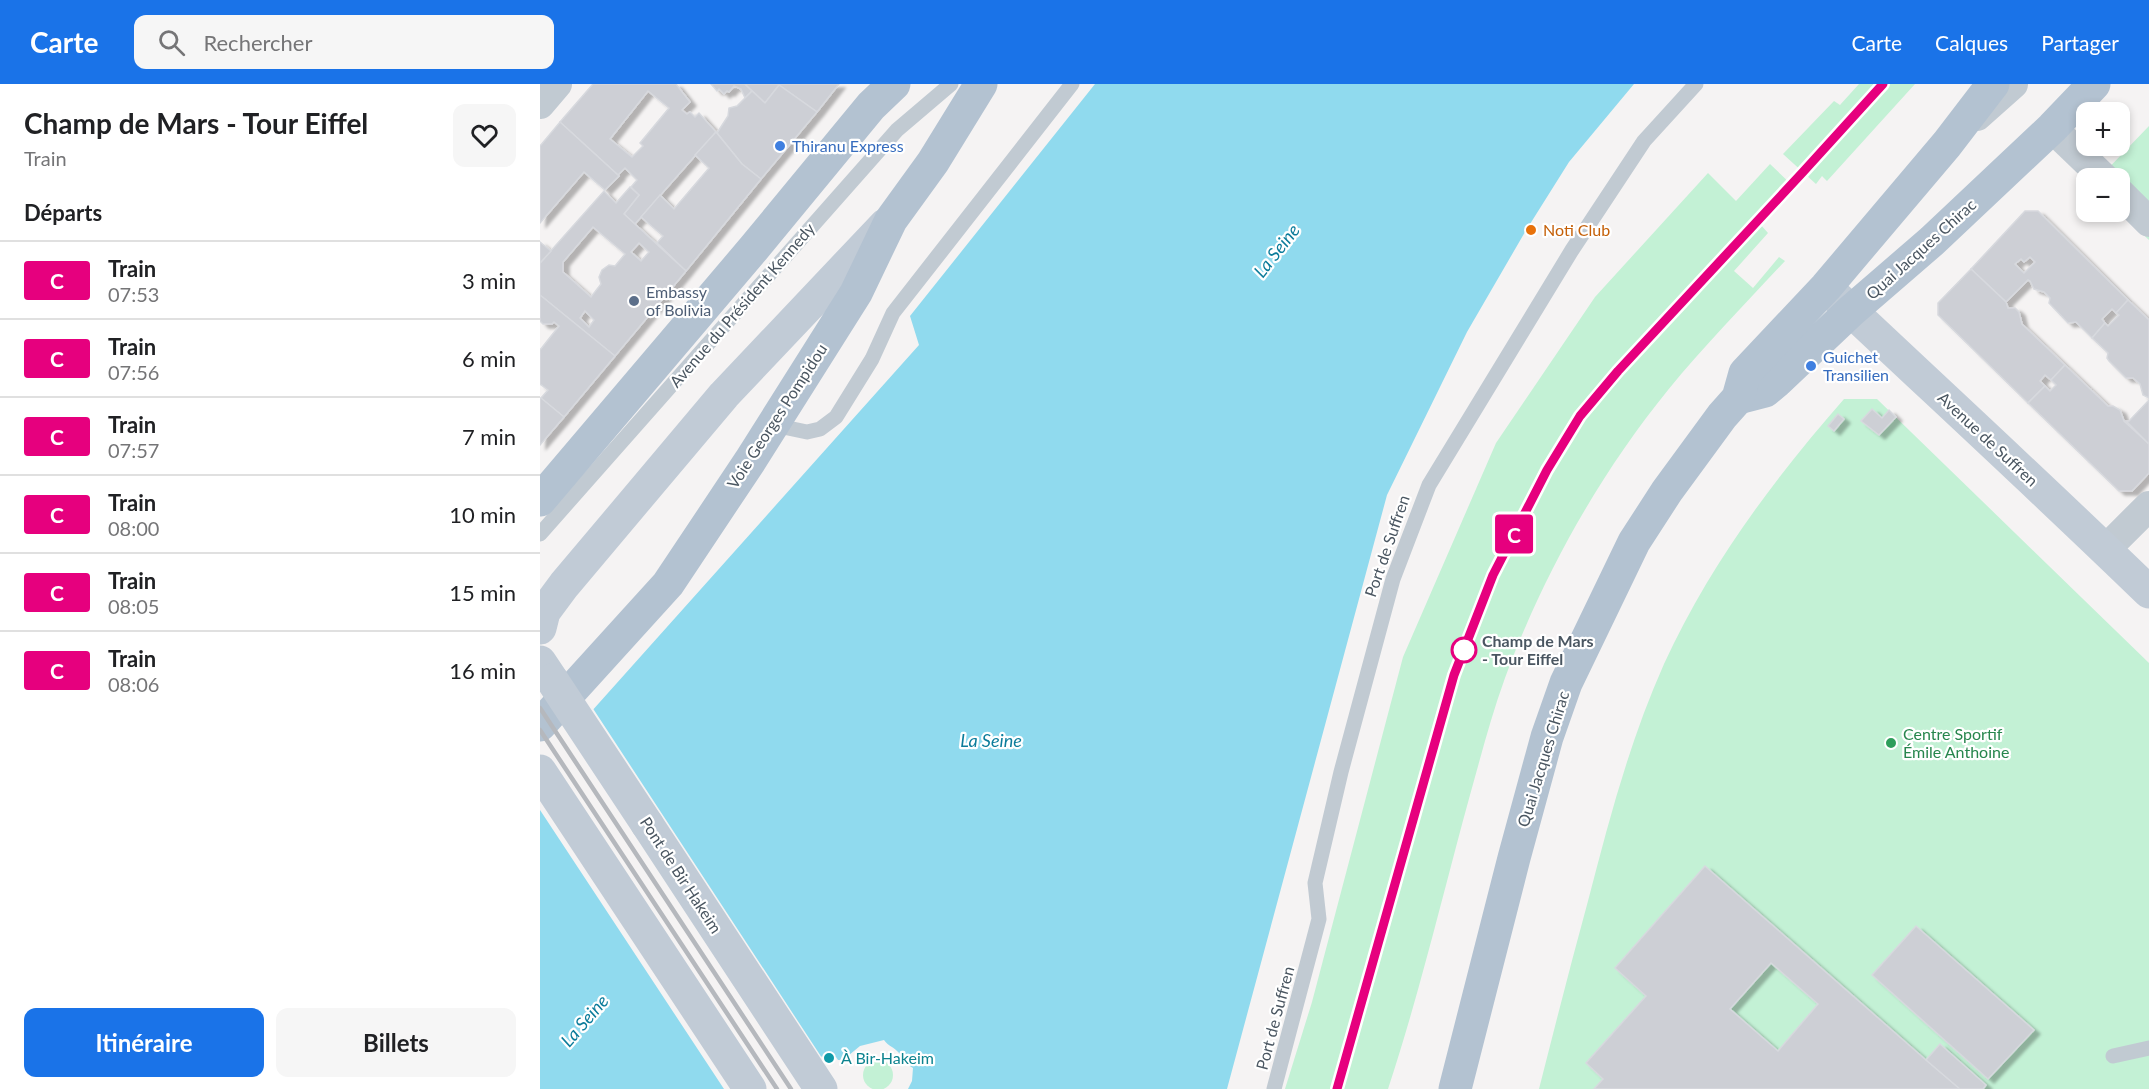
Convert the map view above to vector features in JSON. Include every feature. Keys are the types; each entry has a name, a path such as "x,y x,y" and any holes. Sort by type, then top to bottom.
{"main road":[{"name":"Avenue du Président Kennedy","path":"540,500 754,249 871,106 893,84"},
{"name":"Voie Georges Pompidou","path":"540,725 668,584 856,293 891,220 933,162 981,84"},
{"name":"Quai Jacques Chirac","path":"1455,1089 1547,737 1566,683 1634,542 1667,491 1738,398 1745,373 1826,287 1947,144 1993,84"},
{"name":"Quai Jacques Chirac","path":"1738,398 1766,391 1851,311 1932,241 2052,128 2094,84"},
{"path":"540,628 544,612 564,585 724,395 891,220"},
{"name":"Avenue de Suffren","path":"1826,287 2149,592"},
{"name":"Pont de Bir Hakeim","path":"546,671 821,1089"},
{"path":"540,771 750,1089"}],"street":[{"path":"540,104 557,84"},
{"name":"Quai Jacques Chirac","path":"1947,144 2013,84"},
{"path":"2052,128 2094,168"},
{"path":"2130,203 2149,222"},
{"path":"2105,550 2149,506"}],"lane":[{"name":"Avenue du Président Kennedy","path":"540,534 897,130 951,84"},
{"path":"774,422 807,432 820,429 836,417 872,359 893,314 1072,84"},
{"name":"Port de Suffren","path":"1274,1089 1319,919 1315,883 1341,772 1393,579 1429,485 1572,250 1644,141 1696,84"},
{"path":"2113,1056 2149,1048"}],"green space":[{"path":"1859,84 1915,84 1827,181 1822,176 1816,184 1783,154 1834,101 1840,105"},
{"path":"2149,126 2149,240 2130,222 2130,168 2109,168 2120,156 2130,156 2130,146"},
{"path":"1770,164 1794,187 1760,224 1768,233 1734,271 1753,288 1779,257 1785,261 1668,390 1596,491 1555,564 1520,640 1491,721 1421,979 1388,1089 1285,1089 1312,1002 1403,657 1496,443 1595,297 1708,173 1736,201"},
{"name":"Centre Sportif Émile Anthoine","path":"1844,399 1877,399 2149,663 2149,1089 1539,1089 1612,810 1641,722 1664,664 1701,593 1744,525 1792,461"},
{"path":"878,1060 889,1064 893,1075 889,1086 878,1090 867,1086 863,1075 867,1064"}],"water":[{"name":"La Seine","path":"1095,84 1634,84 1569,162 1525,232 1467,332 1387,495 1227,1089 908,1089 912,1081 913,1068 884,1040 860,1046 843,1060 838,1060 836,1057 834,1060 831,1056 826,1061 822,1056 793,1089 540,1089 540,769 919,345 910,316"}],"pier":[{"path":"592,707 826,1064 822,1061 797,1089 724,1089 540,810 540,765"}],"building":[{"path":"593,84 676,84 690,102 682,110 687,114 690,112 695,117 699,113 716,132 635,224 624,214 639,195 631,187 637,180 625,168 618,175 560,122","holes":["648,91 669,108 640,143 643,146 632,157 610,139"]},
{"path":"711,84 745,84 752,91 745,98 741,89 734,86 724,94 719,89 717,91"},
{"path":"745,84 839,84 817,112 779,85 765,103"},
{"path":"779,85 817,112 761,179 742,164 717,133 728,116 729,108 737,106 752,91 765,103"},
{"path":"560,122 619,176 605,190 584,172 540,223 540,146"},
{"path":"716,132 742,164 761,179 686,271 657,243 663,236 641,217 660,195 674,209 709,168 695,155"},
{"path":"630,187 639,195 624,214 686,271 615,356 540,295 540,263 604,191 616,203","holes":["593,227 625,254 615,266 609,265 602,270 599,277 601,284 591,297 563,272 563,262","639,243 649,252 641,261 631,252","585,311 594,320 589,327 580,318"]},
{"path":"2025,211 2038,211 2128,300 2116,313 2112,309 2102,319 2105,323 2092,338 2076,322 2068,323 2049,303 2050,298 2044,292 2034,289 2030,281 2028,280 2006,302 1971,269","holes":["2030,257 2035,262 2024,273 2015,264 2021,259 2024,262"]},
{"path":"540,242 551,251 540,263"},
{"path":"1971,269 2006,302 2008,308 2015,308 2019,312 2022,324 2065,365 2051,380 2045,375 2040,381 2045,386 2028,403 1938,315 1938,303"},
{"path":"540,295 615,356 564,417 541,398 548,390 540,384 540,350 559,326 554,322 543,324 540,321"},
{"path":"2128,300 2149,320 2149,398 2143,395 2140,384 2133,378 2126,378 2109,361 2108,353 2092,338 2105,323 2108,326 2119,315 2116,313"},
{"path":"2065,365 2108,406 2120,410 2124,421 2149,444 2149,473 2132,491 2119,491 2028,403 2045,386 2050,391 2056,385 2051,380"},
{"path":"540,399 564,417 540,445"},
{"path":"2149,400 2149,444 2126,421 2129,421"},
{"path":"1872,409 1882,418 1889,410 1896,417 1879,435 1861,421"},
{"path":"1838,414 1844,419 1834,431 1828,426"},
{"path":"1705,866 1960,1089 1594,1089 1603,1079 1586,1063 1646,996 1615,968","holes":["1771,963 1818,1004 1778,1051 1730,1009"]},
{"path":"1916,926 2034,1030 1988,1079 1872,975"},
{"path":"1940,1044 1986,1085 1983,1089 1960,1089 1926,1060"}],"railway":[{"path":"540,708 791,1089"},
{"path":"540,730 777,1089"}],"train":[{"name":"C","path":"1337,1089 1454,675 1493,575 1547,470 1580,416 1618,371 1883,84"}],"place":[{"name":"Thiranu Express","path":"780,146"},
{"name":"Noti Club","path":"1531,230"},
{"name":"Embassy of Bolivia","path":"634,301"},
{"name":"Guichet Transilien","path":"1811,366"},
{"name":"Champ de Mars - Tour Eiffel","path":"1464,650"},
{"name":"Centre Sportif Émile Anthoine","path":"1891,743"},
{"name":"À Bir-Hakeim","path":"829,1058"}]}
